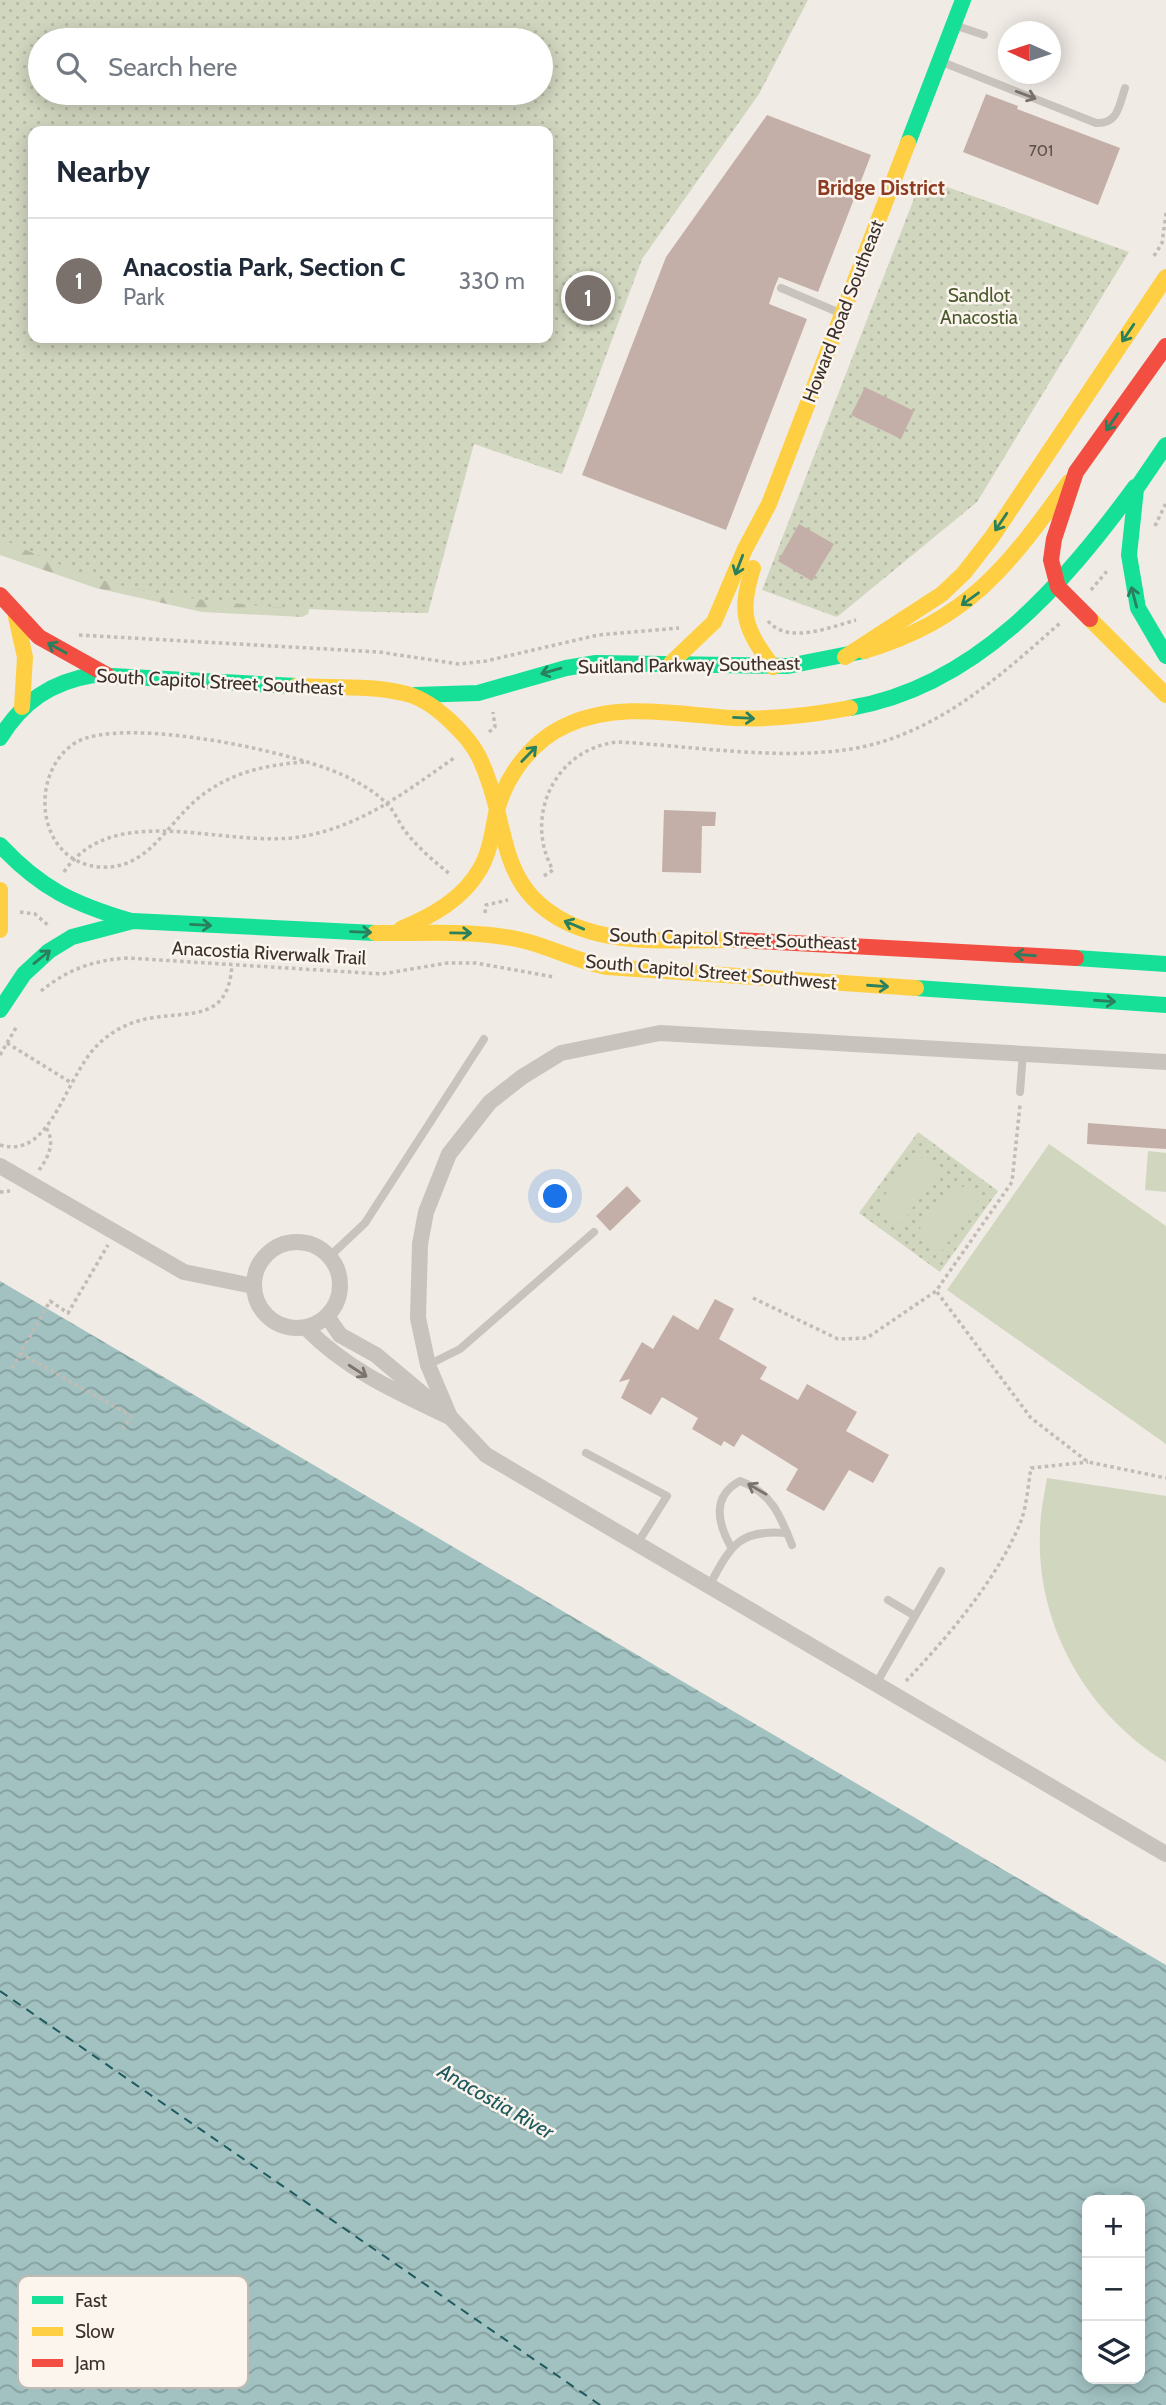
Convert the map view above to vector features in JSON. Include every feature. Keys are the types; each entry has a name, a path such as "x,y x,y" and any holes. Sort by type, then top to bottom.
{"main road":[{"name":"Howard Road Southeast","path":"671,663 699,639 714,621 745,549 769,504 963,0"},
{"path":"845,657 927,605 964,573 992,537 1166,277"},
{"name":"Suitland Parkway Southeast","path":"413,695 479,693 583,664 671,663 773,667 845,657 911,634 954,610 983,589 1010,562 1166,346"},
{"path":"392,932 432,915 456,899 466,888 486,856 496,813 507,784 530,752 554,733 577,721 620,712 774,719 821,715 909,691 951,672 996,642 1058,587 1098,540 1166,445"},
{"path":"1076,472 1052,551 1058,587 1166,695"},
{"path":"1137,485 1129,534 1130,579 1142,620 1166,656"},
{"name":"Howard Road Southeast","path":"769,504 759,553 741,608 745,626 773,667"},
{"path":"0,595 49,644 107,675"},
{"path":"14,611 25,657 22,707"},
{"name":"South Capitol Street Southeast","path":"0,738 22,707 44,691 69,680 107,675 360,688 413,695 446,716 474,744 491,780 506,860 524,890 545,909 567,923 606,936 852,944 1166,964"},
{"path":"0,845 30,877 50,893 133,921"},
{"path":"0,890 0,930"},
{"name":"South Capitol Street Southwest","path":"0,1010 24,974 49,951 83,933 133,921 496,935 526,941 580,962 607,967 1166,1005"}],"street":[{"path":"450,1417 428,1365 418,1318 420,1244 437,1181 449,1154 490,1102 522,1077 561,1053 660,1033 1166,1062"},
{"path":"0,1166 184,1272 253,1286"},
{"path":"307,1243 329,1257 336,1268 339,1293 327,1316 306,1328 291,1329 276,1324 264,1314 256,1301 253,1286 261,1261 281,1245 307,1243"},
{"path":"327,1316 340,1335 376,1355 450,1417 486,1455 1166,1854"},
{"path":"306,1328 330,1352 365,1376 450,1417"}],"lane":[{"path":"953,24 985,36"},
{"path":"939,61 1096,123 1107,124 1114,120 1125,88"},
{"path":"781,288 842,314"},
{"path":"329,1257 365,1223 484,1039"},
{"path":"1020,1092 1023,1053"},
{"path":"428,1365 460,1349 594,1232"},
{"path":"586,1453 667,1496 637,1544"},
{"path":"731,1547 718,1513 722,1496 729,1487 740,1481 758,1488 772,1499 792,1545"},
{"path":"709,1587 731,1547 762,1531 787,1532"},
{"path":"876,1684 941,1571"},
{"path":"888,1600 915,1616"}],"path":[{"path":"1152,259 1162,243 1166,213"},
{"path":"1085,597 1113,565"},
{"path":"758,622 767,620 778,630 794,633 866,617"},
{"path":"543,877 553,870 541,840 545,799 555,778 588,750 618,742 809,753 879,742 931,721 971,698 1064,619"},
{"path":"75,634 379,652 459,664 486,661 598,635 682,627"},
{"path":"489,732 495,727 493,710"},
{"path":"304,762 260,767 226,780 194,801 151,849 124,864 98,867 75,858 59,845 50,831 44,795 53,765 69,748 83,739 107,733 184,737 263,750 304,762 343,774 388,805 404,830 451,876"},
{"path":"59,881 75,858 97,841 115,835 167,831 250,841 282,840 332,829 388,805 456,757"},
{"path":"484,920 486,905 510,900"},
{"path":"21,912 35,914 50,927"},
{"name":"Anacostia Riverwalk Trail","path":"52,981 78,966 128,958 382,974 447,963 487,964"},
{"path":"0,1145 25,1147 34,1143 46,1128 89,1053 120,1028 154,1017 186,1016 205,1012 219,1002 230,986 232,965"},
{"path":"7,1043 70,1082"},
{"path":"753,1298 838,1339 867,1338 936,1292 1012,1182 1020,1092"},
{"path":"35,1175 49,1151 51,1136 46,1128"},
{"path":"12,1368 50,1301 68,1312 115,1232"},
{"path":"936,1292 1031,1418 1088,1462"},
{"path":"20,1353 131,1416 123,1429"},
{"path":"902,1685 946,1639 986,1583 1022,1520 1031,1468 1088,1462 1166,1478"}],"green space":[{"path":"0,0 808,0 759,94 642,259 562,474 474,444 428,613 322,610 181,597 128,587 53,561 0,538"},
{"name":"Sandlot Anacostia","path":"922,178 1129,252 977,502 837,617 762,590"},
{"path":"0,527 310,606 308,614 302,617 202,612 96,588 0,555"},
{"path":"918,1132 998,1191 940,1272 859,1213"},
{"path":"1049,1144 1166,1226 1166,1444 947,1290"},
{"path":"1148,1151 1166,1153 1166,1192 1145,1190"},
{"path":"915,1153 939,1171 901,1224 877,1206"},
{"path":"955,1181 979,1199 941,1252 916,1234"},
{"path":"1047,1478 1166,1496 1166,1762 1112,1719 1090,1693 1057,1633 1041,1567 1040,1525"}],"water":[{"name":"Anacostia River","path":"0,1281 1166,1965 1166,2405 0,2405"}],"building":[{"path":"986,94 1018,106 1017,109 1120,148 1098,205 963,152"},
{"path":"767,115 871,155 818,292 779,277 775,286 769,304 807,319 726,530 582,475 666,257"},
{"path":"865,387 914,411 901,439 851,415"},
{"path":"799,524 834,544 812,581 778,561"},
{"path":"664,810 716,812 715,826 702,826 701,873 662,872"},
{"path":"1088,1123 1166,1129 1166,1149 1087,1144"},
{"path":"627,1186 641,1201 610,1231 596,1216"},
{"path":"715,1299 734,1309 719,1339 767,1367 760,1379 798,1400 807,1384 857,1412 846,1431 889,1455 873,1483 849,1470 824,1511 786,1490 798,1469 742,1434 734,1447 724,1441 721,1446 692,1429 698,1418 662,1397 651,1415 621,1398 630,1379 619,1382 642,1342 653,1349 673,1315 698,1330"}],"ferry route":[{"path":"0,1991 600,2405"}],"traffic: fast":[{"path":"908,143 963,0"},
{"path":"1166,445 1136,489 1129,555 1138,608 1166,656"},
{"path":"850,708 896,696 938,678 977,654 1013,626 1047,594 1078,560 1135,487"},
{"path":"415,695 478,693 566,668 596,663 788,666 864,651"},
{"path":"0,738 18,714 39,696 64,683 93,675 296,686"},
{"path":"0,845 44,884 75,901 131,921"},
{"path":"0,1010 24,974 49,951 72,937 133,921 375,933"},
{"path":"1076,958 1166,964"},
{"path":"916,988 1166,1005"}],"traffic: slow":[{"path":"671,663 714,622 745,549 769,504 908,143"},
{"path":"845,657 942,594 964,573 992,537 1166,277"},
{"path":"864,651 901,638 959,606 1005,564 1069,482"},
{"path":"753,568 746,598 747,620 756,642 773,667"},
{"path":"16,617 25,657 22,707"},
{"path":"1090,619 1166,695"},
{"path":"296,686 390,690 421,700 443,715 459,730 480,759 517,874 528,892 545,909 568,923 587,931 629,939 737,940"},
{"path":"401,929 446,905 473,880 486,856 500,800 513,774 542,740 567,725 608,713 628,711 764,718 850,708"},
{"path":"0,890 0,930"},
{"path":"375,933 469,933 507,937 607,967 916,988"}],"traffic: jam":[{"path":"1090,619 1058,587 1051,560 1054,539 1076,472 1166,346"},
{"path":"0,595 39,637 107,675"},
{"path":"737,940 1076,958"}],"place":[{"name":"Anacostia Park, Section C","path":"588,298"}],"district":[{"name":"Bridge District","path":"881,187"}]}
